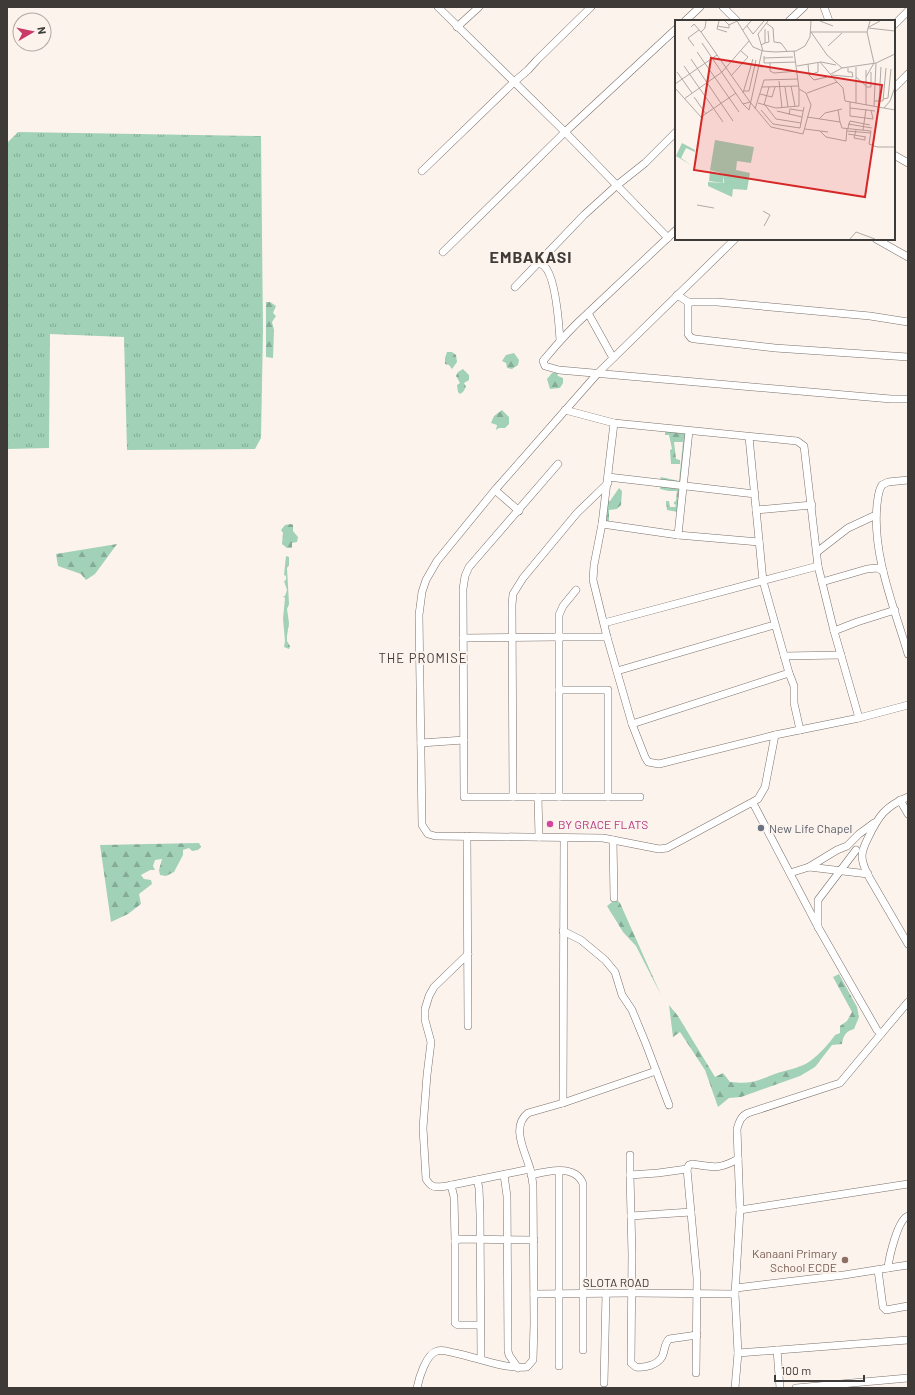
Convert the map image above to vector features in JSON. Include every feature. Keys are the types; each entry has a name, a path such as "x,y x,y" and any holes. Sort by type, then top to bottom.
{"street":[{"path":"438,7 565,132 668,238"},
{"path":"457,27 479,7"},
{"path":"422,172 591,7"},
{"path":"686,20 700,7"},
{"path":"723,7 736,20"},
{"path":"790,20 804,7"},
{"path":"824,7 829,20"},
{"path":"895,24 908,11"},
{"path":"443,252 565,132 675,31"},
{"path":"895,87 908,74"},
{"path":"515,287 584,216 616,186 645,163 675,133"},
{"path":"895,156 908,164"},
{"path":"675,231 560,340 543,361 545,366 559,370 891,399 908,399"},
{"path":"734,240 598,373 495,490 437,561 426,580 422,592 419,615 422,825 428,834 435,836 603,838 659,849 667,848 758,799 765,787 775,735"},
{"path":"878,240 908,257"},
{"path":"538,263 544,266 550,277 558,315 560,340"},
{"path":"677,296 688,302 717,302 870,316 908,322"},
{"path":"688,302 688,334 691,338 775,348 908,357"},
{"path":"588,313 613,358"},
{"path":"565,410 614,423 797,441 804,446 818,566 834,630 859,718"},
{"path":"614,423 608,480 602,524 594,565 593,580 607,638 618,671 632,724 644,758 648,762 652,764 659,764 775,735 859,718 908,705"},
{"path":"678,534 689,431"},
{"path":"749,437 763,581 774,625 794,686 794,703 800,730"},
{"path":"558,464 467,571 463,583 464,797 640,797"},
{"path":"608,480 754,494"},
{"path":"513,797 513,594 519,583 577,513 608,480"},
{"path":"908,480 888,482 882,485 878,494 876,515 876,532 883,571 908,654"},
{"path":"495,490 519,511"},
{"path":"756,510 812,505"},
{"path":"817,552 848,528 876,515"},
{"path":"602,524 678,534 759,542"},
{"path":"604,623 818,566"},
{"path":"822,582 867,569 876,568 883,571"},
{"path":"559,797 560,610 576,590"},
{"path":"834,630 895,610"},
{"path":"618,671 774,625"},
{"path":"463,638 607,638"},
{"path":"784,656 841,655"},
{"path":"632,724 789,673"},
{"path":"559,690 608,690 608,797"},
{"path":"421,744 464,740"},
{"path":"538,797 539,837"},
{"path":"818,927 818,900 824,891 865,845 878,818 890,806 908,797"},
{"path":"900,800 908,814"},
{"path":"753,803 818,927 877,1030 881,1034"},
{"path":"790,873 809,867 821,858 847,846 859,834 876,822"},
{"path":"467,836 468,1026"},
{"path":"563,1103 564,838"},
{"path":"613,840 614,898"},
{"path":"849,844 859,853 864,867 908,944"},
{"path":"809,867 868,874"},
{"path":"563,931 581,940 605,960 615,972 622,995 632,1010 669,1105"},
{"path":"468,954 434,987 429,996 425,1009 425,1020 431,1042 423,1128 426,1179 433,1187 504,1175 549,1170 559,1170 573,1173 580,1177 583,1184 583,1350"},
{"path":"735,1388 738,1353 736,1291 740,1210 737,1129 739,1122 744,1115 840,1083 908,1002"},
{"path":"417,1388 426,1361 436,1351 448,1351 518,1368 527,1367 533,1360 533,1185 531,1172 521,1139 520,1125 523,1116 528,1113 563,1103 656,1071"},
{"path":"630,1155 632,1293 631,1363 636,1368 648,1366 660,1359 666,1342 669,1339 697,1335"},
{"path":"696,1373 698,1294 687,1169 689,1165 692,1164 716,1168 738,1159"},
{"path":"630,1175 687,1169"},
{"path":"558,1366 559,1170"},
{"path":"504,1175 507,1196 508,1351 518,1368"},
{"path":"477,1180 479,1188 480,1240 480,1360"},
{"path":"740,1210 908,1184"},
{"path":"451,1185 454,1197 455,1323 458,1325 480,1325"},
{"path":"631,1216 691,1212"},
{"path":"888,1268 892,1244 897,1236 901,1220 908,1216"},
{"path":"455,1241 459,1239 534,1240"},
{"name":"SLOTA ROAD","path":"534,1294 698,1294 736,1291 908,1265"},
{"path":"878,1270 883,1307 886,1310 908,1306"},
{"path":"604,1382 606,1293"},
{"path":"738,1353 908,1340"},
{"path":"777,1350 780,1388"},
{"path":"796,1388 908,1378"}],"green space":[{"path":"18,132 261,136 263,331 261,438 255,449 127,450 124,337 50,334 49,448 7,449 7,143"},
{"path":"266,302 270,302 276,306 273,313 276,316 272,322 274,330 273,358 266,357"},
{"path":"447,352 452,352 456,355 457,362 452,369 449,365 445,364"},
{"path":"514,353 519,360 518,365 512,369 507,368 506,363 502,361 506,355"},
{"path":"463,369 469,375 469,380 464,383 466,387 460,394 458,392 457,385 460,383 456,376 458,372"},
{"path":"552,373 557,373 558,376 563,378 563,383 560,388 550,389 547,379"},
{"path":"502,410 509,417 509,424 505,428 499,428 496,430 497,425 491,423 494,416"},
{"path":"665,431 686,434 680,483 659,481 661,477 679,481 683,442 674,442 676,459 680,460 680,464 671,464 670,450 672,449 669,435 665,435"},
{"path":"660,486 679,488 678,512 667,510 666,501 669,501 670,507 675,507 676,505 674,502 676,501 677,491 660,489"},
{"path":"619,488 622,491 621,505 617,509 609,510 609,521 606,522 605,513 607,501 610,501"},
{"path":"285,525 293,525 293,531 298,537 297,542 292,543 292,548 287,548 282,544 283,533 281,530"},
{"path":"117,544 95,574 86,580 81,574 58,566 56,554"},
{"path":"286,556 289,557 289,565 287,568 289,604 287,609 289,623 287,641 290,646 289,649 284,647 285,641 283,619 285,598 283,596 285,596 287,590 284,581 286,580 286,576 284,575"},
{"path":"199,843 201,847 198,850 192,851 189,848 183,850 183,855 174,872 166,876 160,875 159,870 162,859 155,860 153,866 155,870 150,870 141,875 144,879 151,880 152,884 139,894 141,904 128,914 111,922 100,845"},
{"path":"616,899 620,903 661,995 636,946 623,932 607,906"},
{"path":"839,974 857,1007 859,1017 854,1029 845,1034 842,1044 832,1045 815,1067 800,1076 741,1097 729,1098 718,1107 705,1070 680,1032 673,1037 669,1005 678,1016 715,1077 723,1073 730,1082 752,1082 806,1064 820,1053 835,1035 840,1033 840,1026 847,1021 852,1012 833,977"}],"place":[{"name":"BY GRACE FLATS","path":"550,824"},
{"name":"New Life Chapel","path":"761,828"},
{"name":"Kanaani Primary School ECDE","path":"845,1260"}],"district":[{"name":"EMBAKASI","path":"531,256"},
{"name":"THE PROMISE","path":"423,658"}]}
